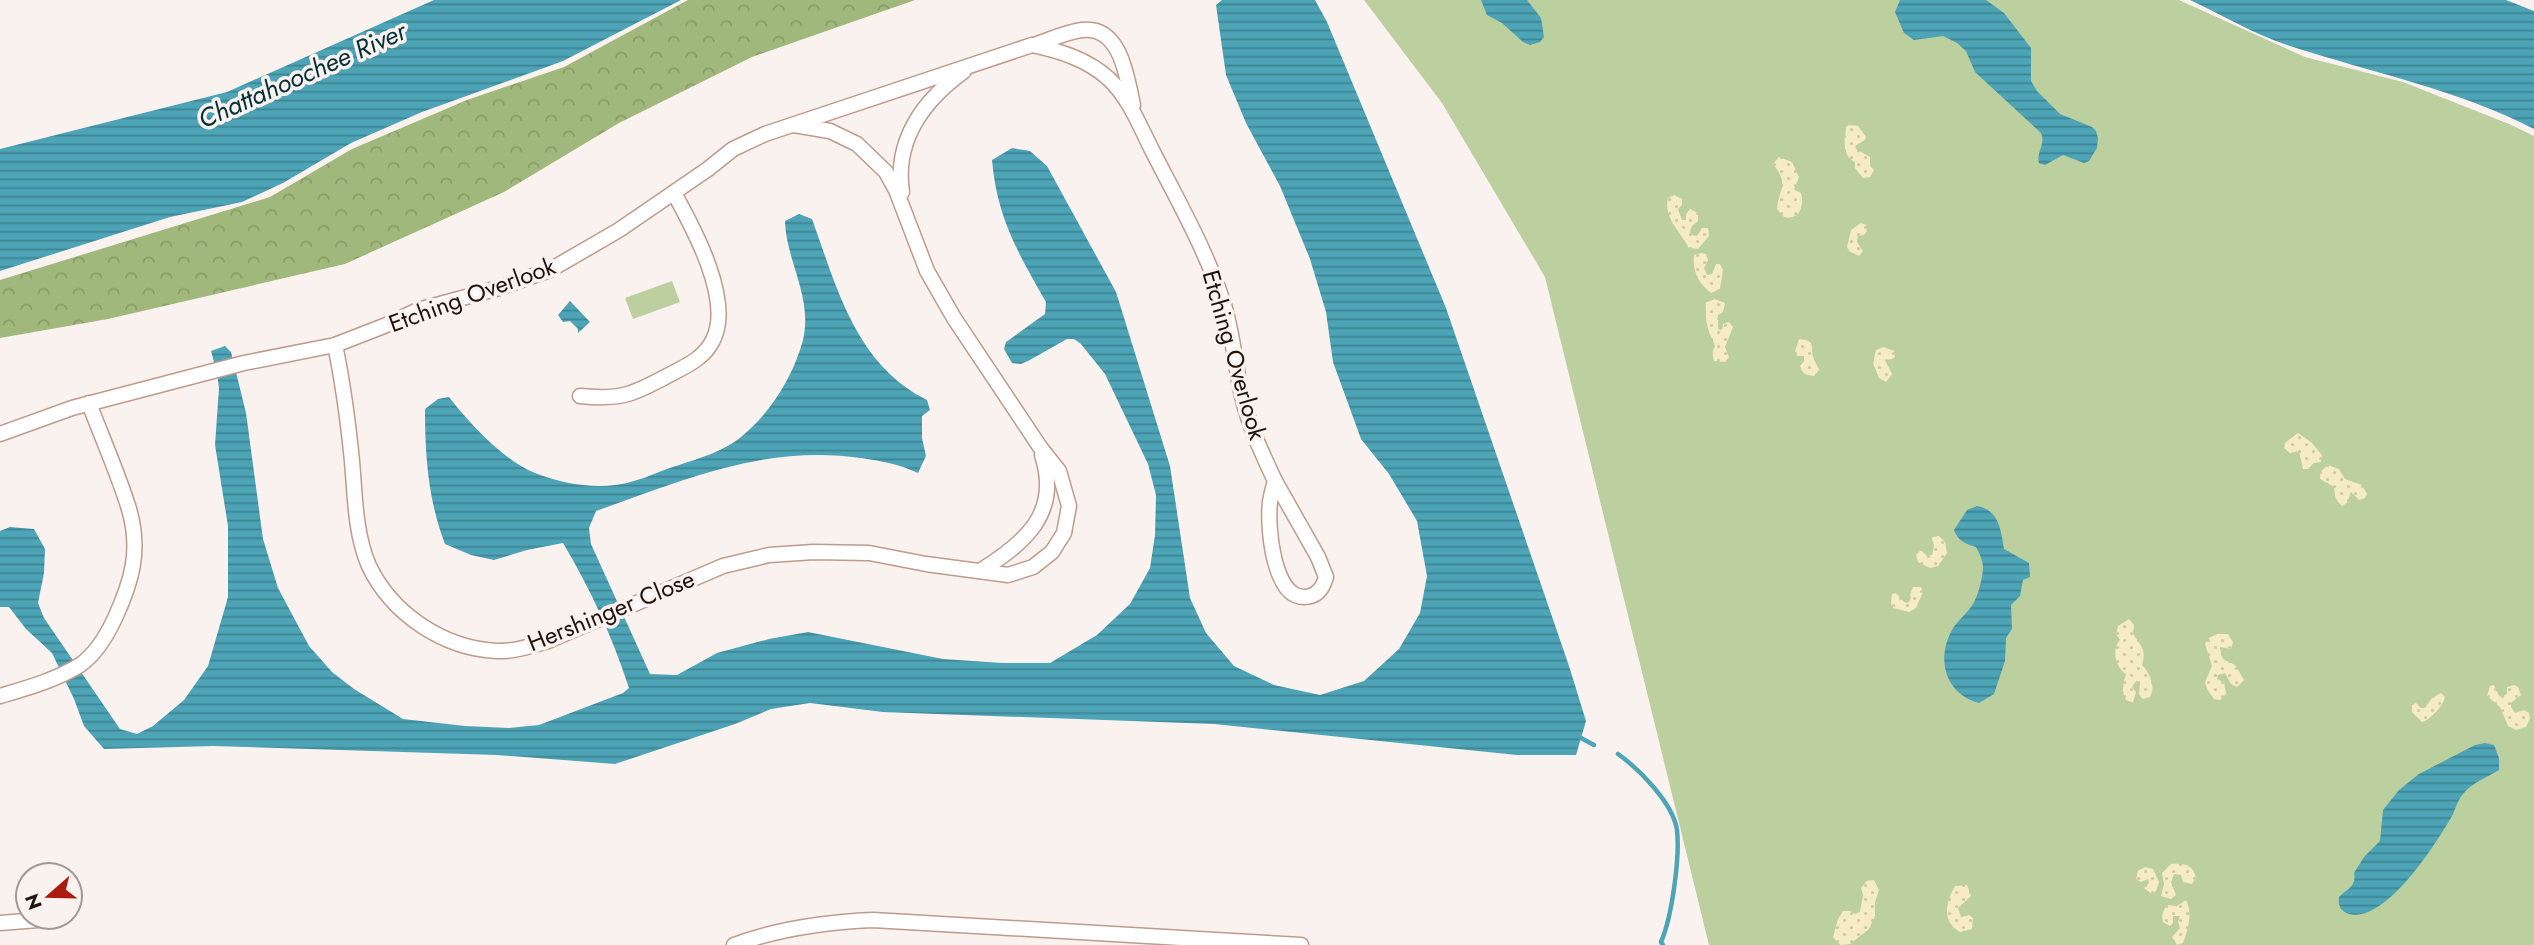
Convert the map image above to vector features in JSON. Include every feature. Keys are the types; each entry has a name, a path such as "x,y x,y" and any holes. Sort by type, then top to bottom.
{"street":[{"name":"Etching Overlook","path":"0,434 89,404 205,373 335,345 418,310 499,288 550,270 619,230 733,149 793,125 1082,30 1096,31 1109,37 1119,52 1136,116"},
{"name":"Etching Overlook","path":"1032,45 1060,51 1087,63 1107,77 1120,91 1136,116 1207,260 1224,304 1242,397 1253,433 1326,577 1323,588 1311,597 1290,593 1279,573 1270,524 1270,502 1275,481"},
{"path":"906,216 899,174 911,132 920,113 933,96 963,71 980,62"},
{"name":"Hershinger Close","path":"335,345 345,395 358,522 369,565 389,597 414,620 441,639 497,651 524,648 548,641 723,566 769,555 869,553 1009,575 1033,567 1052,552 1064,533 1069,506 1059,471 954,318 927,271 887,172 857,144 830,131 793,125"},
{"path":"580,396 610,399 630,394 698,359 713,341 720,318 715,289 692,226 674,193"},
{"path":"0,696 50,679 82,664 105,639 130,586 134,533 129,510 89,404"},
{"name":"Hershinger Close","path":"980,571 1014,548 1037,524 1048,488 1047,470 1040,447"},
{"path":"734,945 793,928 873,920 1301,945"}],"green space":[{"path":"688,0 915,0 752,57 619,123 504,192 345,264 108,319 0,338 0,280 270,197 352,149 467,100 564,67"},
{"path":"1364,0 2179,0 2305,57 2403,82 2534,136 2534,945 1709,945 1545,277 1442,103"},
{"path":"672,281 680,302 633,319 625,298"}],"sand":[{"path":"1858,126 1866,137 1855,146 1870,157 1870,166 1874,170 1870,177 1863,178 1846,151 1846,127"},
{"path":"1779,157 1792,162 1799,177 1794,190 1801,193 1802,203 1800,211 1794,217 1784,217 1777,209 1782,182 1773,164"},
{"path":"1674,195 1682,199 1682,205 1678,209 1682,220 1686,220 1690,209 1698,213 1698,221 1690,232 1692,235 1697,236 1702,228 1708,228 1709,236 1698,249 1689,248 1670,218 1668,198"},
{"path":"1861,223 1866,225 1867,231 1858,236 1857,242 1863,251 1859,256 1847,247 1851,230"},
{"path":"1706,254 1708,260 1704,268 1707,275 1712,274 1716,264 1720,264 1723,270 1720,289 1711,293 1703,286 1695,272 1694,255"},
{"path":"1715,299 1725,303 1723,312 1718,315 1718,329 1722,330 1723,324 1729,322 1733,327 1725,347 1729,357 1725,362 1714,361 1712,353 1715,346 1707,322 1705,303"},
{"path":"1799,339 1809,341 1812,345 1814,360 1819,370 1814,376 1805,374 1801,369 1804,356 1797,356 1795,351"},
{"path":"1884,347 1894,351 1895,357 1885,360 1892,374 1886,382 1879,378 1873,363 1876,350"},
{"path":"2298,433 2311,442 2322,455 2321,462 2314,463 2308,469 2303,469 2299,451 2290,453 2284,448 2285,443"},
{"path":"2328,465 2339,469 2345,479 2362,485 2367,494 2365,498 2359,500 2351,492 2347,503 2342,506 2336,498 2334,487 2320,479 2320,472"},
{"path":"1935,536 1945,542 1947,553 1938,566 1930,568 1918,562 1916,555 1921,550 1927,556 1932,555 1932,538"},
{"path":"1913,587 1921,587 1923,592 1916,608 1909,612 1893,608 1892,594 1896,593 1908,603"},
{"path":"2129,619 2134,625 2133,634 2143,652 2142,665 2150,676 2152,685 2150,697 2143,699 2139,695 2140,682 2136,681 2132,687 2136,692 2133,703 2124,696 2126,674 2115,653 2120,640 2116,634 2118,626"},
{"path":"2217,634 2228,634 2233,642 2231,649 2220,647 2222,656 2236,666 2244,680 2237,687 2231,684 2225,673 2218,675 2217,679 2224,682 2226,694 2220,700 2214,699 2205,682 2212,666 2205,644"},
{"path":"2494,685 2502,697 2507,694 2507,687 2518,687 2521,695 2511,703 2511,707 2515,713 2524,710 2529,713 2530,719 2526,727 2516,730 2508,726 2500,707 2487,696 2490,686"},
{"path":"2441,693 2445,697 2444,700 2428,719 2422,722 2412,712 2412,705 2416,703 2425,708 2432,698"},
{"path":"2171,864 2186,865 2196,877 2192,884 2183,882 2181,875 2174,874 2171,882 2176,895 2171,899 2161,896 2164,884 2162,873"},
{"path":"2145,867 2153,869 2159,882 2152,894 2144,888 2149,883 2148,879 2141,882 2136,879 2138,871"},
{"path":"1874,880 1879,890 1875,902 1875,916 1869,929 1850,944 1840,945 1833,937 1838,919 1843,911 1855,914 1860,912 1863,895 1861,888 1867,881"},
{"path":"1967,885 1971,896 1958,908 1961,917 1969,915 1973,918 1972,929 1960,932 1950,922 1947,911 1955,886"},
{"path":"2186,900 2189,911 2188,928 2183,943 2177,945 2172,937 2180,928 2180,916 2173,916 2170,926 2163,922 2162,916 2166,905 2177,906"}],"water":[{"name":"Chattahoochee River","path":"434,0 681,0 563,61 422,112 351,143 283,183 242,202 170,217 0,271 0,149 227,92"},
{"path":"1222,0 1315,0 1327,22 1446,308 1569,666 1586,721 1576,755 1517,755 1214,724 883,712 810,703 771,709 735,724 615,764 497,755 213,746 104,749 84,726 52,653 26,629 9,607 0,607 0,531 10,527 34,529 45,549 38,603 44,618 120,729 137,734 153,726 184,700 208,666 228,597 228,526 215,445 219,388 211,351 225,346 231,352 246,413 263,539 278,588 309,646 332,672 403,719 465,726 509,728 539,725 623,693 629,688 608,632 563,543 494,560 471,555 445,544 429,477 425,409 438,399 449,397 499,450 523,467 547,477 584,485 610,486 634,481 727,446 762,417 787,380 799,353 803,340 805,309 786,236 785,221 799,214 812,219 841,297 866,346 883,367 903,385 927,400 930,410 922,416 922,438 926,456 918,473 883,462 826,455 759,460 693,477 596,511 589,528 591,544 650,674 677,675 717,653 808,632 943,659 1050,663 1097,635 1130,604 1150,568 1155,535 1156,495 1148,464 1105,374 1081,344 1074,339 1067,339 1021,364 1012,363 1004,349 1006,342 1045,314 1046,302 1010,234 999,200 992,160 1012,148 1030,151 1047,166 1116,292 1170,466 1190,598 1206,633 1234,666 1274,685 1320,695 1364,681 1399,649 1420,613 1427,576 1417,521 1389,474 1361,439 1333,362 1326,312 1310,259 1280,186 1246,123 1226,75 1216,5"},
{"path":"1481,0 1527,0 1541,18 1544,37 1540,42 1530,45 1523,42 1502,23 1487,15"},
{"path":"1900,0 1986,0 2004,13 2031,48 2031,81 2037,91 2060,114 2096,131 2097,148 2089,161 2084,163 2063,155 2045,165 2039,163 2041,133 1975,72 1966,51 1957,43 1943,36 1914,40 1904,33 1895,12"},
{"path":"2190,0 2506,0 2534,11 2534,129 2444,92 2275,41"},
{"path":"570,301 590,322 578,333 578,329 570,321 563,322 558,315"},
{"path":"1977,506 1994,516 2000,528 2004,549 2029,563 2030,577 2023,580 2020,596 2011,605 2012,629 2006,638 2005,661 1994,694 1979,703 1959,693 1953,685 1948,676 1944,656 1950,634 1973,604 1981,581 1983,564 1976,547 1963,541 1954,530 1967,510"},
{"path":"2475,745 2494,745 2499,758 2499,770 2475,783 2463,794 2443,831 2407,880 2378,907 2363,914 2349,914 2344,911 2339,905 2339,897 2354,882 2354,873 2364,857 2380,841 2383,810 2399,790 2419,774"}],"waterway":[{"path":"1581,738 1594,745"},
{"path":"1618,754 1636,768 1662,798 1677,830 1674,887 1669,918 1661,942 1663,945"}]}
